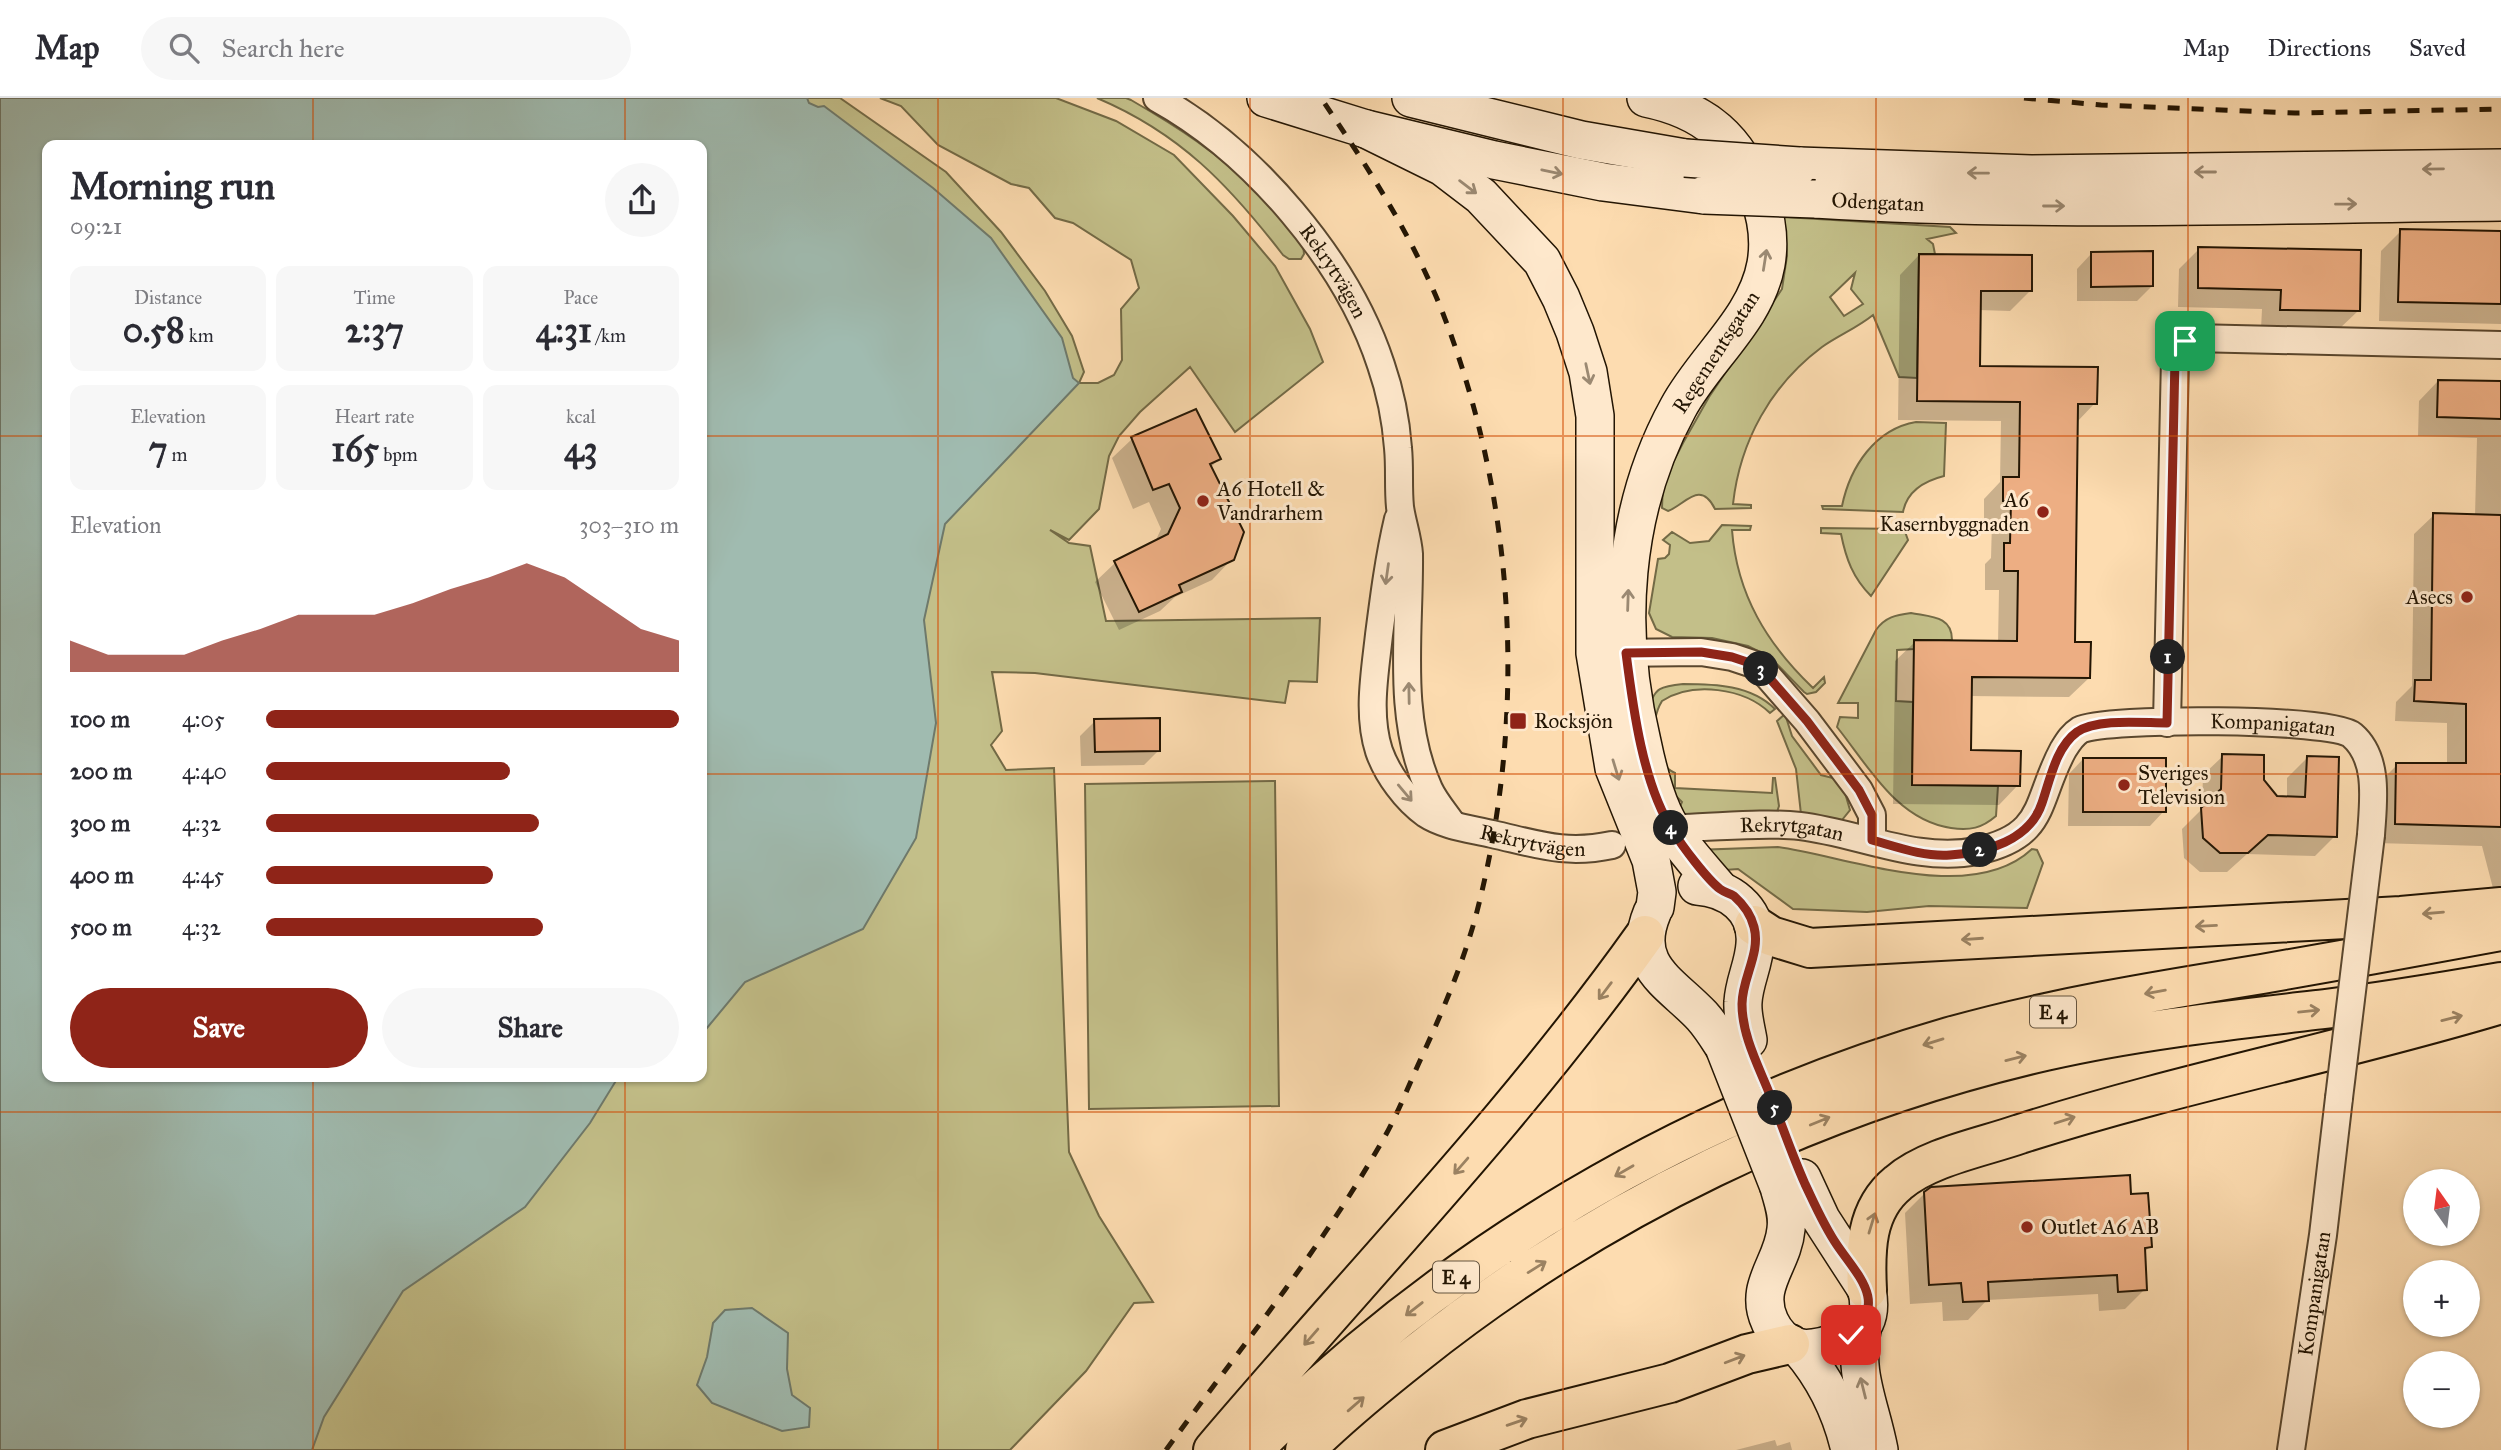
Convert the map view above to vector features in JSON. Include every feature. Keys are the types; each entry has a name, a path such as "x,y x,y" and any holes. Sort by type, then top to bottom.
{"highway":[{"path":"1754,926 1780,940 1810,948 2402,916 2501,907"},
{"path":"1213,1450 1578,1027 1650,921"},
{"name":"E 4","path":"1253,1450 1369,1345 1497,1247 1636,1164 1761,1105 1840,1073 1950,1037 2070,1008 2501,931"},
{"name":"E 4","path":"1305,1450 1376,1386 1451,1326 1557,1253 1690,1178 1829,1117 1979,1068 2095,1040 2433,994 2501,982"},
{"path":"1865,1307 1867,1240 1878,1206 1898,1182 1929,1165 2082,1115 2501,1004"},
{"path":"1445,1450 1527,1419 1670,1383 1747,1354 1794,1346"}],"street":[{"name":"Rekrytvägen","path":"1157,98 1200,125 1283,200 1343,285 1365,326 1381,365 1398,448 1401,507 1409,551 1409,717 1417,756 1430,792 1453,825"},
{"name":"Odengatan","path":"1266,98 1366,129 1603,182 1704,195 1898,204 2037,206 2501,202"},
{"name":"Odengatan","path":"1411,98 1581,140 1685,158 1799,166 1902,172 2031,174 2501,168"},
{"name":"Regementsgatan","path":"1646,98 1688,110 1707,121 1737,149 1748,168 1762,206 1768,226 1768,243 1766,265 1759,288 1743,316 1678,406 1657,453 1640,500 1610,653 1633,707 1647,765 1664,814 1674,832 1720,890 1732,895 1745,908 1754,926"},
{"name":"Regementsgatan","path":"1366,129 1443,167 1481,197 1542,261 1561,298 1588,372 1595,415 1610,653 1614,768 1651,860 1657,892 1650,921 1647,952 1659,977 1736,1044"},
{"path":"2167,723 2175,358 2179,345 2193,338 2501,345"},
{"name":"Rekrytvägen","path":"1401,507 1390,552 1373,702 1379,751 1392,778 1427,815 1453,825 1559,850 1595,849 1612,845"},
{"path":"1610,653 1701,652 1732,657 1759,666 1807,721 1859,790 1872,815 1872,840"},
{"name":"Kompanigatan","path":"2167,723 2290,724 2347,731 2361,744 2368,758 2374,787 2371,835 2323,1235 2291,1450"},
{"name":"Rekrytgatan","path":"1684,828 1797,826 1949,856 1999,846 2025,831 2035,819 2056,763 2070,738 2080,730 2108,724 2167,723"},
{"path":"1650,921 1681,889 1694,886 1720,890"},
{"path":"1754,926 1756,942 1745,986 1736,1044 1791,1182 1821,1219 1865,1307 1858,1345 1859,1370 1880,1450"},
{"path":"1791,1182 1786,1233 1764,1290 1764,1308 1778,1335 1794,1346 1822,1376 1840,1416 1850,1450"},
{"path":"1794,1346 1814,1348 1835,1343 1851,1335 1865,1307"}],"shaded area":[{"path":"0,98 840,98 946,172 1001,232 1045,291 1072,336 1084,372 1079,383 1098,383 1114,375 1122,360 1121,309 1139,288 1131,260 1073,223 1055,218 1029,188 1011,184 938,145 901,106 880,98 1056,98 1116,121 1174,155 1233,216 1275,266 1310,329 1323,362 1235,432 1190,367 1140,412 1119,436 1109,456 1099,509 1069,540 1050,530 1069,543 1090,546 1106,621 1320,618 1317,682 1289,681 1285,703 1035,673 992,672 1002,731 991,745 1006,770 1054,768 1069,1152 1099,1216 1153,1302 1134,1303 1086,1371 1010,1450 0,1450"},
{"path":"0,98 807,98 809,103 818,107 824,106 933,188 991,238 1062,338 1073,378 1079,383 945,524 924,620 936,723 916,838 863,929 745,982 707,1028 707,140 42,140 42,1082 615,1082 590,1123 525,1207 403,1291 324,1417 312,1450 0,1450"},
{"path":"1097,98 1131,100 1213,153 1257,192 1303,244 1304,254 1301,259 1289,259 1283,255 1243,206 1201,163 1153,127"},
{"path":"1784,217 1950,227 1956,233 1927,239 1933,244 1935,254 1919,254 1917,378 1899,377 1873,315 1822,347 1804,362 1773,397 1751,437 1737,481 1733,504 1751,505 1751,508 1715,509 1709,500 1698,495 1668,511 1662,508 1663,482 1709,397 1782,289 1787,256","holes":["1855,273 1851,289 1863,304 1844,316 1830,297"]},
{"path":"1916,422 1946,423 1944,476 1917,488 1908,498 1903,512 1823,509 1822,506 1842,506 1858,464 1877,441 1901,426"},
{"path":"1722,525 1751,526 1750,530 1732,530 1740,576 1748,597 1768,636 1813,688 1824,677 1825,683 1816,692 1804,692 1770,657 1748,646 1712,638 1672,637 1656,629 1649,613 1658,559 1669,554 1670,545 1663,540 1672,532 1690,543 1709,541"},
{"path":"1821,528 1904,529 1908,540 1871,596 1851,568 1841,534 1821,533"},
{"path":"1911,613 1944,622 1951,632 1952,640 1914,640 1914,649 1897,650 1896,701 1913,702 1912,784 1998,786 1996,816 1975,828 1951,828 1932,823 1915,814 1886,790 1837,727 1840,717 1858,718 1858,703 1838,703 1876,630 1891,617"},
{"path":"1683,684 1720,686 1744,691 1775,709 1770,713 1747,698 1718,690 1688,691 1662,701 1655,720 1655,741 1661,760 1675,773 1675,788 1772,793 1775,778 1779,806 1777,812 1706,815 1674,820 1682,802 1663,789 1643,714 1660,689"},
{"path":"1785,714 1792,736 1821,775 1837,779 1845,793 1850,810 1842,820 1801,814 1796,769 1777,721"},
{"path":"1275,781 1279,1106 1089,1109 1085,784"},
{"path":"1778,847 1874,867 1944,876 1977,874 2007,866 2032,849 2037,850 2043,863 2027,908 1929,906 1867,912 1793,909 1738,869 1725,870 1696,850"},
{"path":"752,1308 788,1333 787,1369 792,1395 810,1408 809,1427 782,1431 712,1403 697,1385 707,1357 713,1323 725,1310"}],"building":[{"path":"2400,229 2501,231 2501,304 2398,302"},
{"path":"2198,247 2361,250 2360,311 2280,310 2281,290 2198,288"},
{"path":"2153,251 2153,286 2091,287 2091,252"},
{"name":"A6 Kasernbyggnaden","path":"1919,254 2032,255 2032,291 1981,291 1980,366 2098,367 2097,404 2078,404 2075,642 2091,642 2090,678 1972,677 1971,750 2021,751 2020,786 1912,785 1914,640 2017,641 2018,571 2004,571 2004,543 2010,543 2011,501 2003,501 2003,477 2019,477 2020,402 1917,401"},
{"path":"2438,380 2501,381 2501,419 2437,417"},
{"name":"A6 Hotell & Vandrarhem","path":"1196,409 1221,459 1210,464 1244,532 1234,560 1179,585 1182,592 1139,612 1114,561 1168,534 1180,508 1169,484 1153,490 1131,437"},
{"name":"Asecs","path":"2433,513 2501,515 2501,827 2395,824 2396,763 2466,763 2466,704 2414,701 2415,680 2431,680"},
{"path":"1160,718 1160,751 1095,752 1094,719"},
{"path":"2222,754 2264,755 2264,780 2277,796 2305,797 2307,756 2339,757 2337,837 2268,835 2248,853 2220,853 2203,838 2201,808 2221,789"},
{"name":"Sveriges Television","path":"2083,758 2166,758 2166,812 2083,812"},
{"path":"2130,1175 2131,1194 2148,1193 2152,1247 2145,1248 2147,1290 2118,1292 2117,1275 1988,1282 1989,1301 1963,1302 1961,1283 1929,1285 1924,1192 1931,1187"}],"railway":[{"path":"1166,1450 1304,1263 1391,1126 1457,975 1475,919 1492,844 1503,767 1508,690 1506,612 1499,535 1486,459 1467,384 1442,311 1417,255 1372,175 1321,98"},
{"path":"2024,98 2101,105 2295,113 2501,109"}],"place":[{"name":"A6 Hotell & Vandrarhem","path":"1203,501"},
{"name":"A6 Kasernbyggnaden","path":"2043,512"},
{"name":"Asecs","path":"2467,597"},
{"name":"Rocksjön","path":"1518,721"},
{"name":"Sveriges Television","path":"2124,785"},
{"name":"Outlet A6 AB","path":"2027,1227"}],"route":[{"path":"1851,1335 1867,1316 1867,1290 1821,1219 1802,1178 1748,1040 1742,1005 1756,942 1754,926 1745,908 1732,895 1720,890 1707,875 1674,832 1664,814 1647,765 1633,707 1626,653 1701,652 1732,657 1759,666 1807,721 1859,790 1872,815 1872,840 1914,851 1949,856 1999,846 2025,831 2035,819 2056,763 2070,738 2080,730 2108,724 2167,723 2175,358 2179,345 2185,341"}]}
